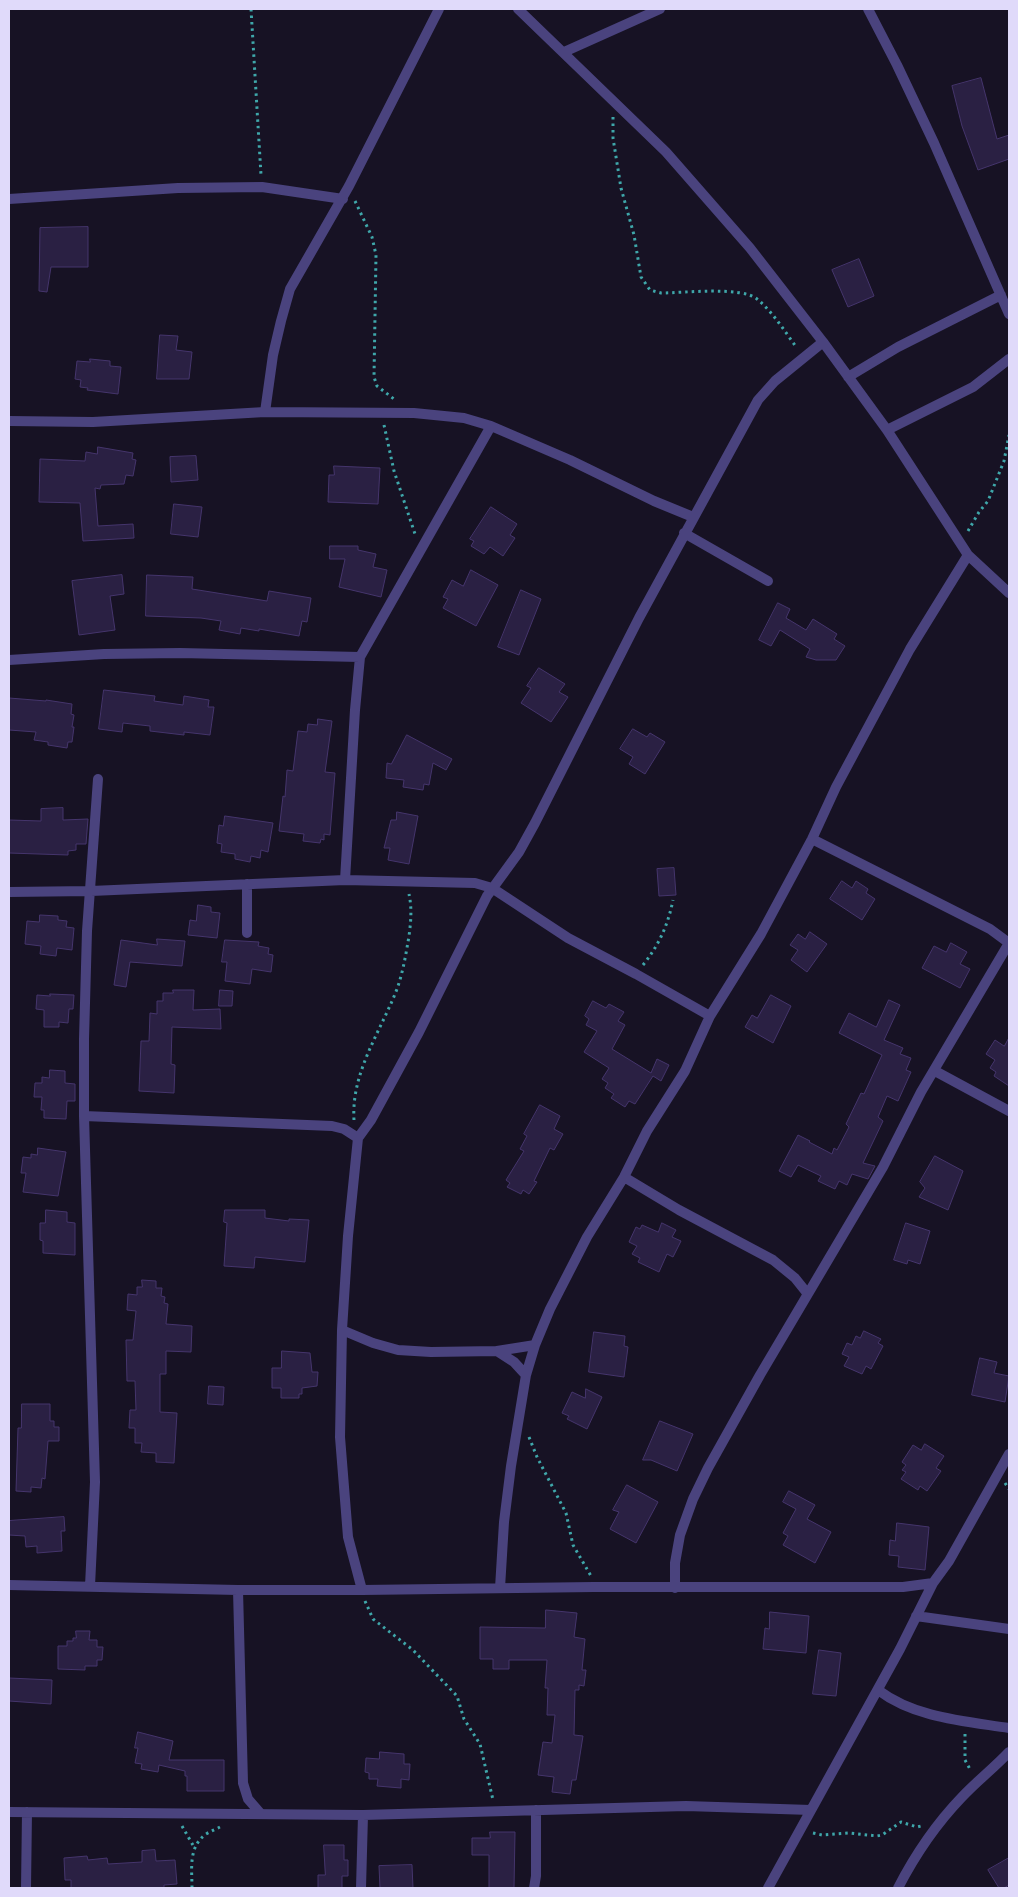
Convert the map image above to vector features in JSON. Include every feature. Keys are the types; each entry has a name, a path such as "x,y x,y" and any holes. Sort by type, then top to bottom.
{"street":[{"path":"265,412 275,347 290,289 343,198 439,9"},
{"path":"518,9 666,152 750,248 888,430 968,556 1009,593"},
{"path":"564,52 660,9"},
{"path":"868,9 897,65 1009,314"},
{"path":"9,199 178,188 262,187 343,198"},
{"path":"848,377 898,347 1001,295"},
{"path":"362,1590 348,1537 340,1437 342,1330 348,1236 358,1138 367,1128 378,1108 492,888 510,865 535,823 639,618 758,400 775,381 823,342"},
{"path":"888,430 973,387 1009,359"},
{"path":"9,421 93,422 265,412 382,412 464,418 491,426 570,460 646,497 693,517"},
{"path":"345,880 360,657 491,426"},
{"path":"684,533 768,581"},
{"path":"500,1588 504,1522 526,1376 535,1345 564,1280 606,1204 624,1177 647,1131 684,1071 710,1016 761,934 812,839 836,787 910,649 968,556"},
{"path":"9,660 104,654 360,657"},
{"path":"90,1586 94,1526 95,1456 84,1116 87,931 98,779"},
{"path":"675,1588 675,1563 680,1535 693,1499 712,1460 882,1166 921,1092 1009,943 990,929 812,839"},
{"path":"9,892 91,891 345,880 461,881 475,883 492,888 568,938 710,1016"},
{"path":"247,884 248,933"},
{"path":"935,1071 1009,1111"},
{"path":"84,1116 332,1126 344,1129 358,1138"},
{"path":"624,1177 679,1210 773,1260 795,1278 807,1294"},
{"path":"342,1330 372,1344 398,1350 431,1352 497,1351 535,1345"},
{"path":"497,1351 514,1362 526,1376"},
{"path":"768,1888 878,1690 933,1583 949,1561 1009,1454"},
{"path":"9,1585 238,1590 362,1590 599,1587 903,1587 933,1583"},
{"path":"238,1590 243,1784 248,1799 261,1814"},
{"path":"916,1616 983,1627 1009,1629"},
{"path":"878,1690 892,1700 926,1713 1009,1728"},
{"path":"898,1888 923,1845 943,1818 1009,1752"},
{"path":"9,1812 363,1815 686,1806 811,1810"},
{"path":"534,1888 536,1876 536,1810"},
{"path":"26,1888 27,1812"},
{"path":"361,1888 363,1815"}],"path":[{"path":"250,9 262,187"},
{"path":"615,102 612,129 619,174 644,284 653,292 661,293 730,291 748,294 763,305 804,356"},
{"path":"349,186 372,236 376,255 373,367 375,381 385,393 414,413"},
{"path":"382,412 394,471 420,550"},
{"path":"961,545 972,522 988,501 1004,461 1009,435"},
{"path":"358,1138 354,1120 354,1099 372,1041 397,989 405,961 411,916 407,881"},
{"path":"636,974 654,951 664,932 673,900"},
{"path":"520,1415 537,1456 566,1513 573,1545 599,1587"},
{"path":"362,1590 373,1619 413,1650 457,1696 464,1719 480,1744 496,1811"},
{"path":"966,1721 965,1760 978,1781"},
{"path":"172,1814 184,1829 194,1847"},
{"path":"192,1888 192,1856 194,1847 207,1834 220,1827 229,1814"},
{"path":"800,1829 822,1835 849,1833 872,1837 882,1835 902,1822 916,1827 943,1818"}],"building":[{"path":"981,78 997,139 1009,135 1009,159 978,170 962,126 952,86"},
{"path":"88,227 88,267 51,267 47,292 39,291 40,228"},
{"path":"859,259 874,296 848,307 832,270"},
{"path":"160,335 178,336 176,350 192,352 189,379 157,379"},
{"path":"90,359 110,361 110,366 121,367 118,394 87,390 88,388 80,387 81,380 75,379 77,361 90,362"},
{"path":"98,447 133,453 132,459 136,460 133,476 126,475 124,484 101,485 100,489 95,488 98,526 133,524 134,538 83,541 80,503 39,502 40,459 85,461 86,452 97,454"},
{"path":"196,456 198,480 171,482 170,457"},
{"path":"334,466 380,468 378,504 328,502 329,475 334,475"},
{"path":"174,504 202,507 198,537 171,534"},
{"path":"491,507 517,524 510,535 515,538 503,556 490,547 484,554 471,546 474,541 470,539"},
{"path":"330,546 358,546 358,550 376,554 373,567 387,570 381,597 339,587 345,559 330,559"},
{"path":"471,570 498,585 476,626 443,608 448,599 443,597 452,580 463,586"},
{"path":"122,575 124,594 110,596 115,630 79,635 72,581"},
{"path":"147,575 193,577 192,589 267,601 269,591 311,598 307,622 302,621 299,636 241,628 240,634 219,630 221,621 201,618 146,616"},
{"path":"521,590 541,599 519,655 498,647"},
{"path":"778,603 790,609 786,618 806,630 813,619 837,634 834,639 845,646 836,660 816,660 806,657 810,649 780,630 771,646 759,640"},
{"path":"539,668 565,684 559,692 568,697 551,722 521,703 531,688 527,686"},
{"path":"104,690 155,696 154,701 183,705 184,696 209,700 208,707 214,707 210,735 184,732 184,735 150,731 150,726 123,723 122,732 99,729"},
{"path":"9,698 46,700 72,704 71,714 74,715 72,727 74,727 72,742 68,742 67,748 48,745 48,742 34,740 36,732 9,730"},
{"path":"318,719 332,721 325,772 335,773 330,835 324,834 324,840 321,839 320,843 303,841 304,834 279,831 283,796 285,797 287,770 293,771 298,731 307,732 308,724 317,725"},
{"path":"633,729 647,737 650,733 665,742 645,774 629,764 633,757 620,749"},
{"path":"407,735 452,759 446,770 433,763 429,785 424,784 423,790 403,787 404,780 386,778 387,763 391,764"},
{"path":"63,808 63,820 88,819 86,844 76,844 76,850 68,851 68,855 9,853 9,820 41,821 41,809"},
{"path":"397,812 418,816 409,864 388,860 390,848 384,848 391,820 396,820"},
{"path":"225,816 273,823 268,852 261,850 260,858 251,856 250,862 235,859 235,854 221,852 222,844 217,843 219,825 223,826"},
{"path":"674,868 676,895 659,896 657,869"},
{"path":"842,881 852,888 856,881 868,889 866,893 875,899 862,920 830,899"},
{"path":"198,905 211,907 211,912 220,913 217,938 188,935 190,920 196,921"},
{"path":"40,915 58,916 58,920 67,921 66,927 74,928 72,950 57,948 56,956 40,954 41,946 25,944 27,921 39,922"},
{"path":"810,932 827,944 807,972 791,960 798,950 790,945 798,934 805,939"},
{"path":"157,939 185,941 182,966 130,962 126,987 114,985 121,940 157,945"},
{"path":"225,940 259,942 258,946 269,948 268,954 273,955 271,972 252,969 250,984 225,981 227,962 222,962"},
{"path":"951,943 967,952 960,964 970,969 960,988 922,968 934,946 946,952"},
{"path":"173,990 194,990 193,1010 220,1009 221,1029 172,1027 171,1064 175,1065 174,1093 139,1091 141,1041 149,1041 150,1013 157,1014 157,1001 163,1001 163,993 173,993"},
{"path":"220,990 233,991 232,1006 219,1006"},
{"path":"50,994 74,995 73,1009 69,1009 68,1023 59,1022 59,1027 44,1027 44,1010 36,1009 37,995 50,996"},
{"path":"771,995 791,1006 773,1043 745,1027 752,1015 757,1018"},
{"path":"889,1000 900,1005 884,1040 903,1048 900,1054 911,1058 906,1070 911,1072 898,1101 887,1096 878,1117 883,1121 863,1163 875,1166 868,1179 852,1174 847,1185 839,1181 835,1189 818,1181 821,1176 798,1165 791,1177 779,1171 798,1135 832,1154 834,1148 837,1150 849,1127 846,1124 861,1093 864,1094 882,1055 839,1033 849,1013 876,1027"},
{"path":"593,1001 606,1008 609,1004 624,1012 618,1021 625,1025 612,1049 651,1073 657,1059 669,1065 661,1081 653,1076 635,1104 629,1101 625,1107 611,1098 614,1094 605,1088 608,1083 602,1079 609,1068 584,1052 597,1031 586,1025 589,1019 585,1016"},
{"path":"1009,1038 1009,1086 994,1076 996,1072 990,1068 995,1060 986,1054 995,1040 1004,1046"},
{"path":"50,1070 65,1071 65,1083 75,1084 75,1101 67,1101 66,1119 44,1118 44,1110 41,1110 42,1097 34,1097 35,1083 42,1083 42,1077 49,1078"},
{"path":"540,1105 560,1116 554,1129 563,1134 554,1150 550,1148 534,1181 537,1182 529,1194 523,1190 521,1194 507,1187 510,1183 506,1180 524,1151 520,1149 527,1136 524,1134"},
{"path":"38,1148 66,1152 58,1196 23,1192 26,1173 21,1173 23,1157 31,1158 31,1154 37,1155"},
{"path":"935,1156 963,1171 948,1210 919,1197 925,1188 920,1182"},
{"path":"46,1210 67,1212 67,1222 75,1223 75,1255 43,1253 43,1241 40,1240 40,1223 45,1223"},
{"path":"225,1210 265,1210 265,1218 289,1221 289,1219 309,1220 305,1262 255,1257 254,1268 224,1266 227,1223 224,1222"},
{"path":"662,1223 676,1230 672,1237 681,1241 673,1257 667,1254 659,1272 638,1262 640,1258 632,1254 637,1246 629,1242 636,1227 640,1229 642,1225 658,1232"},
{"path":"906,1223 930,1231 920,1264 908,1260 907,1264 894,1260"},
{"path":"142,1280 156,1281 156,1288 162,1288 161,1296 165,1297 164,1303 168,1304 166,1324 192,1326 191,1352 166,1351 166,1374 160,1374 160,1412 177,1413 174,1463 156,1462 156,1453 141,1452 142,1443 135,1443 135,1428 129,1428 130,1410 136,1410 135,1381 127,1381 126,1340 133,1340 136,1311 127,1310 128,1294 137,1295 137,1287 142,1287"},
{"path":"864,1331 881,1339 878,1343 883,1346 871,1369 866,1366 862,1374 844,1366 849,1357 842,1354 847,1343 852,1345 856,1336 860,1338"},
{"path":"594,1332 625,1336 624,1346 628,1347 624,1377 589,1372"},
{"path":"282,1351 310,1353 312,1372 318,1372 317,1386 302,1388 302,1394 299,1394 299,1398 281,1398 281,1388 272,1388 272,1368 281,1368"},
{"path":"980,1358 997,1362 994,1373 1009,1376 1005,1402 972,1395"},
{"path":"209,1386 224,1387 223,1405 208,1404"},
{"path":"586,1389 602,1397 587,1429 567,1419 569,1416 562,1413 572,1392 585,1398"},
{"path":"22,1404 50,1404 50,1421 54,1421 54,1427 59,1427 59,1441 48,1441 45,1479 42,1478 41,1488 31,1487 31,1492 16,1491 18,1428 21,1428"},
{"path":"660,1421 693,1434 677,1471 651,1460 643,1460"},
{"path":"925,1444 944,1456 936,1468 941,1471 927,1491 920,1486 918,1490 901,1479 906,1472 902,1470 906,1465 902,1462 913,1445 921,1450"},
{"path":"627,1485 658,1502 636,1543 610,1529 619,1512 613,1510"},
{"path":"789,1491 815,1505 807,1519 831,1532 815,1563 783,1545 788,1536 783,1533 796,1509 783,1502"},
{"path":"64,1517 65,1531 61,1531 62,1551 37,1553 37,1546 26,1547 25,1536 9,1535 9,1521"},
{"path":"897,1523 929,1527 925,1570 898,1567 899,1556 889,1555 890,1540 895,1541"},
{"path":"546,1610 577,1613 574,1637 585,1639 582,1670 586,1670 584,1686 579,1685 579,1690 575,1690 574,1735 583,1736 576,1780 572,1780 570,1794 552,1792 554,1777 538,1775 543,1742 552,1743 555,1715 547,1715 548,1688 545,1688 547,1660 509,1660 509,1669 493,1669 493,1659 480,1659 480,1627 545,1628"},
{"path":"770,1612 809,1616 806,1653 763,1649 765,1628 769,1629"},
{"path":"76,1631 90,1631 89,1640 97,1640 97,1647 103,1647 102,1660 97,1660 97,1666 85,1666 85,1670 58,1669 58,1646 67,1646 67,1641 73,1641 73,1638 76,1638"},
{"path":"819,1650 841,1653 836,1696 813,1694"},
{"path":"9,1678 52,1680 51,1704 9,1701"},
{"path":"138,1732 173,1741 169,1760 224,1760 224,1791 187,1791 185,1771 159,1765 158,1772 141,1769 142,1764 135,1763 138,1748 135,1748"},
{"path":"380,1752 404,1754 404,1764 410,1764 409,1780 401,1779 401,1788 377,1786 378,1779 369,1779 369,1773 365,1772 366,1758 379,1759"},
{"path":"490,1832 515,1832 514,1888 489,1888 489,1855 472,1855 472,1838 490,1838"},
{"path":"324,1845 344,1845 344,1860 348,1860 348,1876 342,1876 342,1888 318,1888 318,1875 325,1875"},
{"path":"155,1850 156,1861 175,1860 177,1884 164,1885 164,1888 71,1888 71,1880 65,1880 64,1858 87,1856 88,1860 107,1858 108,1864 142,1862 142,1851"},
{"path":"1009,1858 1009,1885 999,1888 988,1870"},
{"path":"412,1865 413,1888 380,1888 379,1866"}]}
